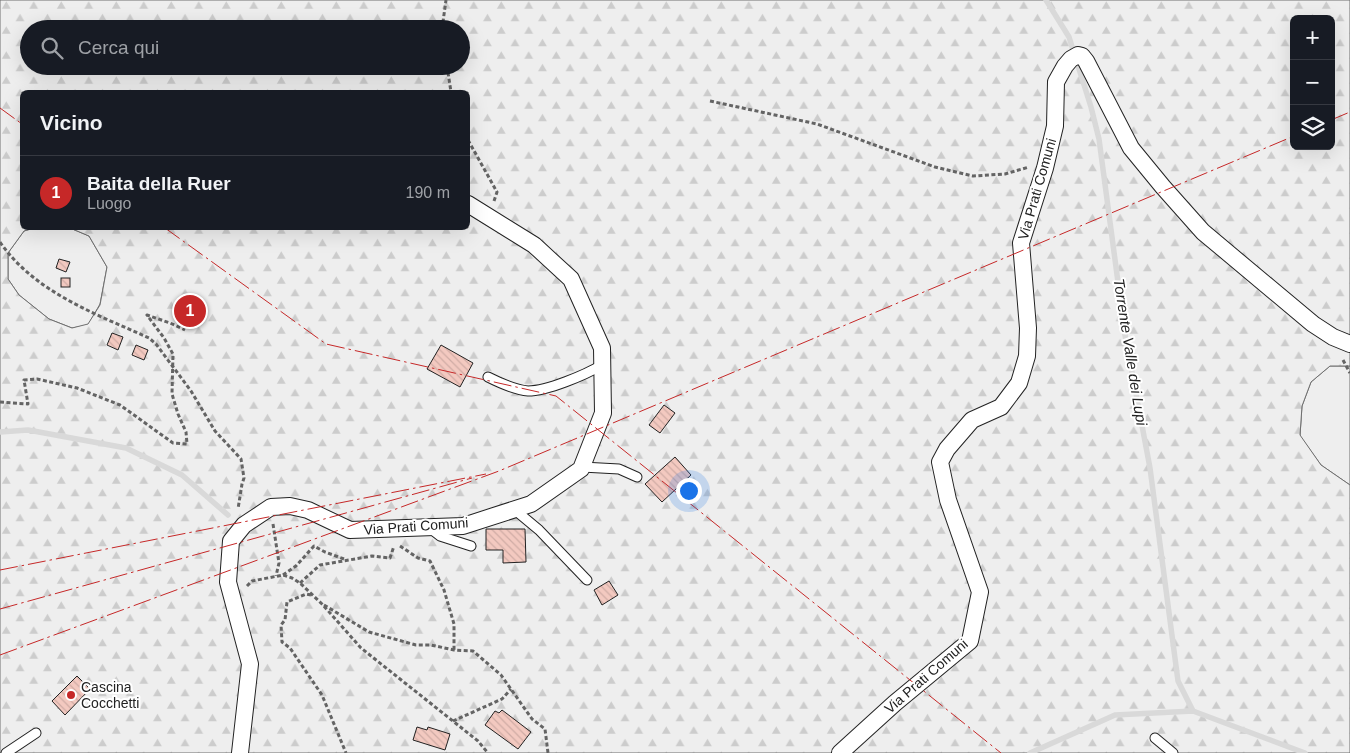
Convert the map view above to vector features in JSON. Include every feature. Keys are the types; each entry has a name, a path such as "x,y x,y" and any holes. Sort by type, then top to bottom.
{"street":[{"name":"Via Prati Comuni","path":"840,753 895,703 970,641 980,592 948,500 940,462 947,449 972,420 1001,407 1018,383 1027,356 1028,328 1021,242 1045,168 1055,126 1056,82 1071,59 1078,55 1082,56 1086,61 1131,148 1203,232 1313,324 1333,337 1350,344"},
{"path":"470,205 534,245 571,279 602,348 603,413 582,467"},
{"name":"Via Prati Comuni","path":"233,539 244,525 268,509 290,506 308,510 350,530 463,526 531,504 582,467"},
{"path":"233,539 231,541 228,582 250,664 240,753"}],"lane":[{"path":"488,377 528,391 584,376 602,366"},
{"path":"582,467 619,469 637,478"},
{"path":"515,510 553,543 587,580"},
{"path":"429,527 440,536 471,546"},
{"path":"6,753 36,733"},
{"path":"1155,738 1173,753"}],"path":[{"path":"443,20 446,0"},
{"path":"449,75 452,90"},
{"path":"710,101 817,124 935,167 973,176 1005,174 1034,166 1045,168"},
{"path":"470,144 497,192 495,200"},
{"path":"0,242 9,255 31,276 79,305 149,338 156,344 191,391 215,431 241,459 244,478 238,506 237,528 233,539"},
{"path":"0,402 28,404 24,380 37,379 77,388 120,406 172,443 187,444 186,432 172,394 173,354 147,315 185,330"},
{"path":"268,509 277,544 278,563 276,576"},
{"path":"300,583 320,564 372,556 390,558 394,544 418,558 430,560 444,590 454,624 454,650"},
{"path":"283,575 296,566 314,546 339,558 350,559"},
{"path":"233,602 252,581 283,575 292,578 322,604 361,648 478,741 488,753"},
{"path":"314,596 306,594 286,602 285,620 281,625 282,642 290,648 322,695 346,753"},
{"path":"322,604 370,632 416,645 431,645 454,650 473,651 501,675 532,719 545,729 548,753"},
{"path":"453,721 502,699 511,689"}],"green space":[{"path":"0,0 1350,0 1350,366 1330,366 1311,382 1302,406 1300,435 1321,465 1350,485 1350,753 0,753"},
{"path":"75,230 89,236 107,267 100,304 88,325 72,328 49,319 19,295 8,279 8,253 24,231"},
{"path":"1330,366 1350,366 1350,485 1321,465 1300,436 1302,406 1311,382"}],"building":[{"path":"59,259 70,262 66,272 56,268"},
{"path":"61,278 70,278 70,287 61,287"},
{"path":"187,296 205,314 193,326 175,309"},
{"path":"112,333 123,337 118,350 107,345"},
{"path":"136,345 148,350 144,360 132,355"},
{"path":"441,345 473,363 460,387 427,369"},
{"path":"664,405 675,413 660,433 649,425"},
{"path":"675,457 691,475 662,502 645,484"},
{"path":"486,529 525,529 526,562 503,563 503,550 486,550"},
{"path":"609,581 618,595 602,605 594,590"},
{"name":"Cascina Cocchetti","path":"77,676 90,689 65,715 52,701"},
{"path":"502,710 531,732 518,749 485,725 495,711 499,713"},
{"path":"417,727 427,730 428,727 450,734 445,750 413,740"}],"waterway":[{"name":"Torrente Valle dei Lupi","path":"1046,0 1069,37 1099,139 1125,335 1150,468 1178,681 1193,711"},
{"path":"0,432 28,430 126,448 182,475 228,515"},
{"path":"1030,753 1115,715 1193,711 1305,753"}],"power":[{"path":"0,108 20,123"},
{"path":"1335,118 1350,112"},
{"path":"0,655 499,471 1290,138"},
{"path":"168,230 326,344 556,396 1001,753"},
{"path":"0,570 486,474"},
{"path":"0,609 472,478"}],"place":[{"name":"Baita della Ruer","path":"190,311"},
{"name":"Cascina Cocchetti","path":"71,695"}]}
